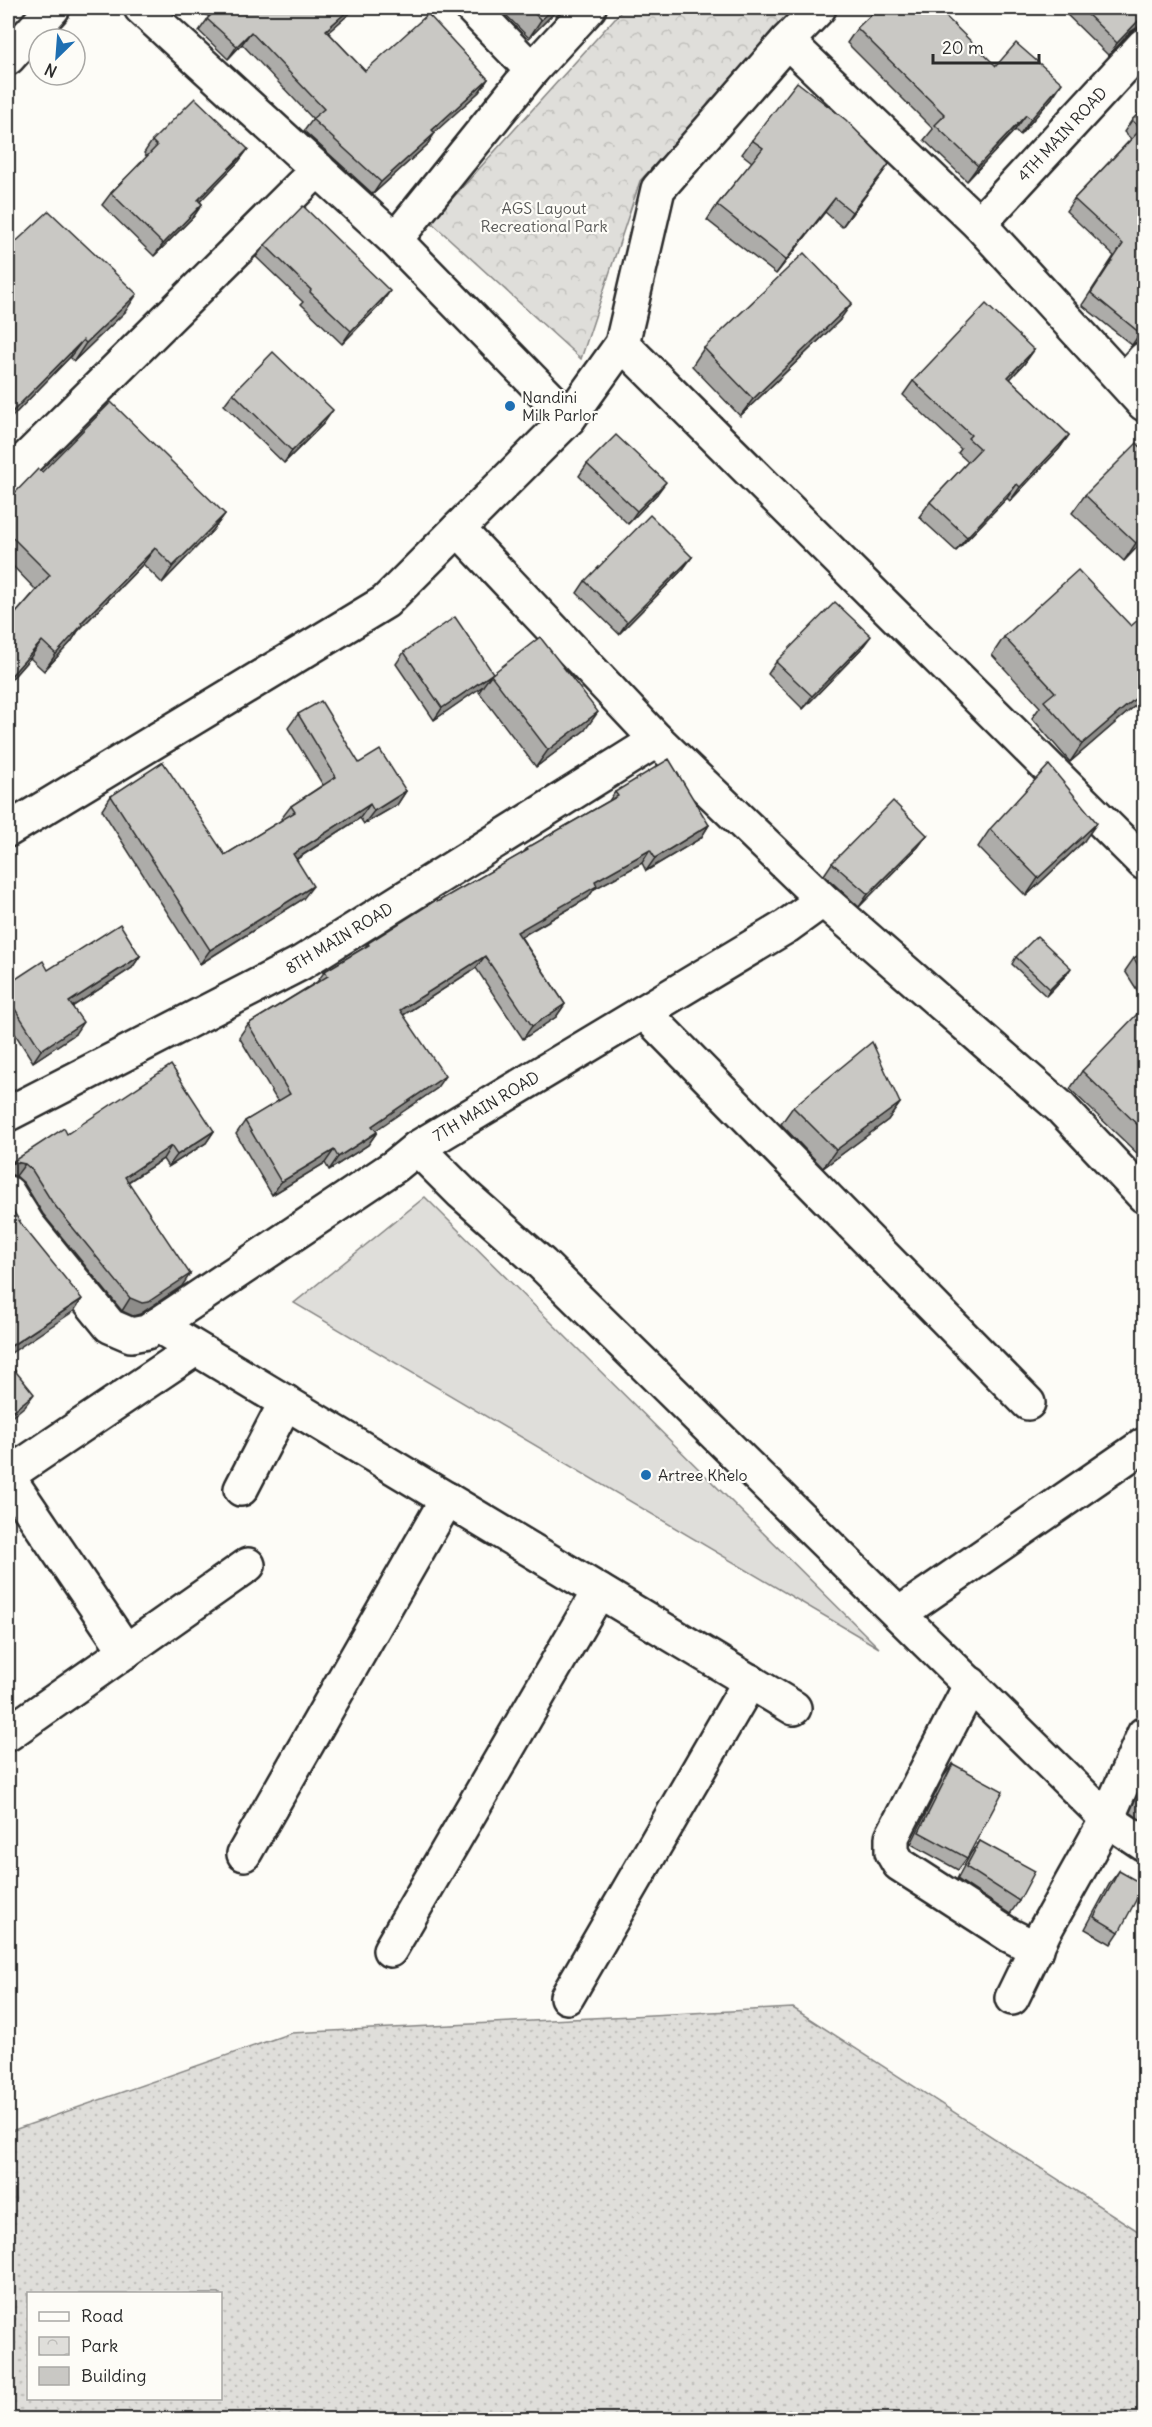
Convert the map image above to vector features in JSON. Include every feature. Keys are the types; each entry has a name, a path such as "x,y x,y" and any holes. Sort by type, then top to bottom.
{"street":[{"path":"8,58 53,8"},
{"path":"141,8 395,240 569,418"},
{"path":"472,8 532,70"},
{"path":"395,240 532,70 589,8"},
{"path":"8,830 385,602 569,418 622,344 658,189 815,9"},
{"path":"787,41 979,224 1138,381"},
{"name":"4TH MAIN ROAD","path":"979,224 1144,45"},
{"path":"8,477 318,169"},
{"path":"622,344 1144,862"},
{"path":"458,529 657,740 824,900 1060,1107 1144,1196"},
{"name":"8TH MAIN ROAD","path":"8,1114 301,963 657,740"},
{"name":"7TH MAIN ROAD","path":"8,1193 28,1225 110,1326 131,1335 147,1332 395,1166 417,1148 787,926 824,900"},
{"path":"644,1012 1028,1403"},
{"path":"417,1148 462,1193 542,1264 1107,1819 1144,1844"},
{"path":"157,1325 794,1708"},
{"path":"126,1651 8,1476 195,1348"},
{"path":"241,1489 286,1402"},
{"path":"899,1614 1144,1445"},
{"path":"244,1854 447,1499"},
{"path":"8,1734 248,1565"},
{"path":"390,1950 599,1591"},
{"path":"567,1997 750,1682"},
{"path":"971,1684 892,1837 892,1852 899,1864 1010,1935 1037,1949"},
{"path":"1012,1998 1107,1819 1144,1734"}],"green space":[{"name":"AGS Layout Recreational Park","path":"624,8 799,8 640,181 581,359 431,222"},
{"name":"Artree Khelo","path":"425,1197 879,1648 294,1303"},
{"path":"793,2008 1144,2235 1144,2419 8,2419 8,2132 291,2033"}],"building":[{"path":"218,8 351,8 326,30 365,71 428,14 488,79 432,130 435,133 381,182 312,119 324,109 251,32 237,46 207,19"},
{"path":"529,8 554,8 541,20"},
{"path":"878,8 937,8 996,66 1016,43 1062,83 1031,119 1026,115 978,166 935,125 945,115 857,28"},
{"path":"1081,8 1144,8 1144,16 1117,43"},
{"path":"797,82 846,120 889,164 852,212 835,198 786,260 717,205 763,148 752,140"},
{"path":"195,98 248,149 198,200 202,204 163,244 111,193 157,146 152,141"},
{"path":"1144,108 1144,331 1140,333 1091,293 1123,244 1074,199 1141,129 1132,120"},
{"path":"303,206 390,291 351,331 265,245"},
{"path":"49,211 137,294 86,343 83,340 11,413 8,409 8,249"},
{"path":"804,253 852,303 753,399 704,348"},
{"path":"986,304 1034,350 1008,377 1069,435 1020,487 1017,484 967,537 930,502 980,449 968,438 971,435 913,381"},
{"path":"273,352 333,410 292,451 233,393"},
{"path":"111,402 225,514 173,566 155,548 81,623 82,625 56,654 42,641 8,679 8,622 50,575 8,533 8,500 38,469 42,472"},
{"path":"616,435 666,482 637,511 587,464"},
{"path":"1137,443 1144,451 1144,535 1136,543 1085,495"},
{"path":"650,515 692,557 627,622 585,581"},
{"path":"1078,570 1131,626 1140,618 1144,623 1144,691 1082,744 1044,701 1055,692 1004,637"},
{"path":"835,602 871,636 812,696 776,662"},
{"path":"455,617 493,673 442,708 404,652"},
{"path":"540,637 598,712 548,750 491,675"},
{"path":"321,701 359,763 380,750 406,791 374,811 370,804 293,854 313,886 210,950 111,796 163,762 225,855 295,812 291,806 336,777 298,714"},
{"path":"669,759 709,825 655,858 650,850 595,881 597,886 517,932 565,1004 532,1026 485,956 400,1010 445,1076 372,1126 377,1132 338,1157 334,1150 281,1182 245,1121 290,1094 248,1024 328,976 325,971 369,945 368,943 436,900 437,902 618,796 615,792"},
{"path":"1049,765 1097,823 1038,878 990,829"},
{"path":"893,801 927,835 868,894 832,863"},
{"path":"120,924 140,956 69,1002 83,1022 41,1050 8,998 8,984 43,961 48,970"},
{"path":"1037,936 1071,968 1050,989 1016,957"},
{"path":"1144,952 1144,976 1134,958"},
{"path":"1142,1009 1144,1012 1144,1131 1082,1071"},
{"path":"872,1042 900,1103 836,1150 793,1107"},
{"path":"171,1065 214,1131 177,1155 171,1146 125,1177 190,1274 148,1302 142,1303 130,1298 52,1202 32,1170 25,1164 16,1162 9,1164 64,1128 67,1134"},
{"path":"8,1203 22,1225 82,1299 8,1348"},
{"path":"8,1362 34,1394 8,1415"},
{"path":"953,1764 1003,1791 967,1858 919,1832"},
{"path":"980,1841 1035,1871 1019,1901 966,1867"},
{"path":"1119,1871 1144,1885 1119,1932 1094,1917"}],"place":[{"name":"Nandini Milk Parlor","path":"510,406"},
{"name":"Artree Khelo","path":"646,1475"}]}
